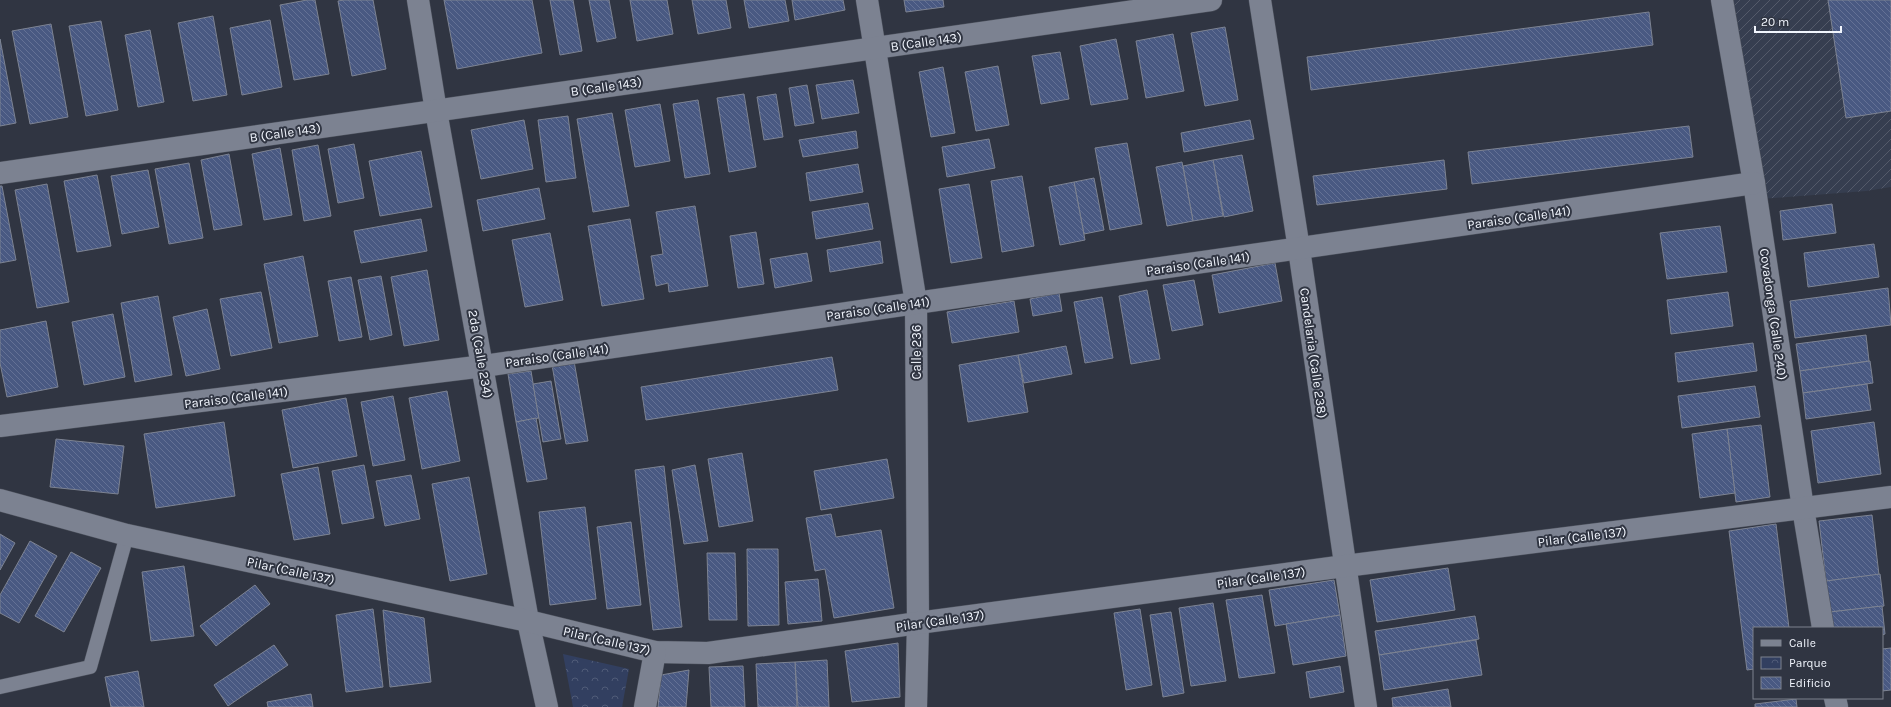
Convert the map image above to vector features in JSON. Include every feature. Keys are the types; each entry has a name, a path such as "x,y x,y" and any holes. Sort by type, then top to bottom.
{"street":[{"name":"2da (Calle 234)","path":"418,0 436,111 484,366 528,621 547,707"},
{"name":"Calle 236","path":"867,0 916,303 918,623 916,707"},
{"name":"B (Calle 143)","path":"0,173 1211,0"},
{"name":"Candelaria (Calle 238)","path":"1260,0 1299,249 1366,707"},
{"name":"Covadonga (Calle 240)","path":"1722,0 1754,183 1803,508 1823,627"},
{"name":"Paraiso (Calle 141)","path":"0,426 484,366 1754,183"},
{"name":"Pilar (Calle 137)","path":"0,500 127,535 528,621 655,652 708,652 1345,566 1891,497"},
{"path":"645,707 655,652"}],"lane":[{"path":"0,687 90,667 127,535"}],"shaded area":[{"path":"1731,0 1891,0 1891,187 1866,191 1760,199"}],"green space":[{"path":"563,654 629,669 622,707 573,707"}],"building":[{"path":"315,0 329,74 294,80 280,5"},
{"path":"373,0 386,69 352,76 338,1"},
{"path":"444,0 532,0 542,53 457,69"},
{"path":"550,0 573,0 582,51 560,55"},
{"path":"589,0 609,0 616,38 597,42"},
{"path":"630,0 667,0 673,34 637,41"},
{"path":"692,0 726,0 731,28 698,34"},
{"path":"744,0 785,0 789,21 749,28"},
{"path":"792,0 843,0 845,10 795,20"},
{"path":"904,0 943,0 944,7 906,12"},
{"path":"1828,0 1891,0 1891,111 1846,118"},
{"path":"1649,12 1653,45 1311,90 1307,57"},
{"path":"213,16 227,95 193,101 178,23"},
{"path":"270,20 282,87 242,95 230,28"},
{"path":"101,21 118,110 86,116 69,26"},
{"path":"51,24 68,117 30,124 12,31"},
{"path":"1225,27 1238,100 1205,106 1191,33"},
{"path":"150,30 164,102 138,107 125,35"},
{"path":"1173,34 1184,91 1146,98 1136,41"},
{"path":"0,39 16,123 0,126"},
{"path":"1116,39 1128,99 1091,105 1080,46"},
{"path":"1060,52 1069,99 1041,104 1032,56"},
{"path":"998,66 1009,125 976,131 965,72"},
{"path":"943,67 955,133 931,137 919,72"},
{"path":"853,80 859,113 822,119 816,85"},
{"path":"807,85 814,123 795,126 789,88"},
{"path":"744,94 756,167 729,172 717,98"},
{"path":"776,94 783,137 764,140 757,97"},
{"path":"698,100 710,174 685,178 673,104"},
{"path":"660,104 670,161 635,167 625,110"},
{"path":"612,113 629,206 593,212 577,119"},
{"path":"568,116 576,178 546,182 538,120"},
{"path":"524,120 533,169 481,179 471,130"},
{"path":"1250,120 1254,139 1184,152 1181,133"},
{"path":"1689,126 1693,157 1472,184 1468,152"},
{"path":"856,131 858,148 803,157 799,140"},
{"path":"989,139 995,168 947,177 942,147"},
{"path":"1127,143 1142,224 1110,230 1095,148"},
{"path":"354,144 364,198 338,203 328,149"},
{"path":"318,145 331,216 304,221 292,150"},
{"path":"280,148 292,215 264,220 252,154"},
{"path":"421,151 432,207 380,216 369,161"},
{"path":"229,154 242,225 214,230 201,160"},
{"path":"1242,155 1253,211 1224,217 1213,160"},
{"path":"1213,160 1223,216 1193,221 1183,166"},
{"path":"1444,160 1447,189 1317,205 1313,176"},
{"path":"1182,162 1193,221 1167,226 1156,167"},
{"path":"189,163 203,238 169,244 155,169"},
{"path":"858,164 863,192 810,201 806,173"},
{"path":"148,170 159,227 122,234 111,176"},
{"path":"97,175 111,246 77,252 64,181"},
{"path":"1022,176 1034,246 1002,252 991,181"},
{"path":"1094,178 1104,230 1084,234 1074,182"},
{"path":"1074,182 1085,240 1060,245 1049,187"},
{"path":"47,184 69,302 37,308 15,190"},
{"path":"969,184 982,258 951,263 939,189"},
{"path":"0,186 2,186 16,260 0,263"},
{"path":"539,188 545,219 483,231 477,200"},
{"path":"868,203 873,229 816,239 812,212"},
{"path":"1832,204 1836,233 1783,240 1780,211"},
{"path":"695,206 708,286 669,292 668,283 656,286 651,256 663,254 656,212"},
{"path":"421,219 427,251 361,263 354,231"},
{"path":"630,219 644,299 602,306 588,226"},
{"path":"1720,226 1727,272 1667,279 1660,233"},
{"path":"756,232 764,284 738,288 730,236"},
{"path":"550,233 563,300 525,307 512,240"},
{"path":"880,241 883,263 830,272 827,250"},
{"path":"1874,244 1879,277 1808,287 1804,253"},
{"path":"807,253 812,281 775,288 770,259"},
{"path":"303,256 318,336 279,343 264,264"},
{"path":"1275,263 1282,301 1219,313 1212,275"},
{"path":"427,270 439,340 404,346 391,277"},
{"path":"381,276 392,335 370,340 358,280"},
{"path":"351,277 362,337 339,341 328,281"},
{"path":"1194,280 1203,325 1172,331 1163,285"},
{"path":"1888,288 1891,325 1795,338 1790,301"},
{"path":"1147,290 1160,359 1131,364 1119,296"},
{"path":"261,292 272,348 231,356 220,299"},
{"path":"1728,292 1733,326 1671,334 1667,300"},
{"path":"1059,293 1062,311 1033,316 1030,299"},
{"path":"158,296 172,375 135,382 121,303"},
{"path":"1102,297 1113,358 1085,363 1074,302"},
{"path":"1014,301 1019,332 952,343 947,312"},
{"path":"207,309 220,369 186,376 173,317"},
{"path":"113,314 125,377 84,385 72,322"},
{"path":"46,321 58,387 7,397 0,363 0,330"},
{"path":"1866,335 1869,361 1800,371 1796,344"},
{"path":"1753,343 1757,371 1678,382 1675,353"},
{"path":"1066,346 1072,374 1024,383 1018,355"},
{"path":"1018,355 1028,412 968,422 959,365"},
{"path":"832,357 838,390 646,420 641,387"},
{"path":"574,361 588,441 566,444 552,365"},
{"path":"1870,361 1873,383 1803,393 1800,371"},
{"path":"531,371 539,418 516,422 508,374"},
{"path":"551,381 561,439 543,442 533,384"},
{"path":"1867,384 1871,410 1806,419 1803,393"},
{"path":"1755,386 1760,417 1682,428 1678,396"},
{"path":"447,391 460,461 422,469 409,398"},
{"path":"393,396 405,460 373,466 361,402"},
{"path":"346,398 357,456 293,468 282,410"},
{"path":"536,418 547,479 527,482 516,422"},
{"path":"224,422 235,496 156,508 144,434"},
{"path":"1874,422 1881,474 1818,483 1811,431"},
{"path":"1761,425 1770,497 1736,502 1727,429"},
{"path":"1727,429 1735,493 1700,498 1692,434"},
{"path":"56,439 124,446 118,494 50,487"},
{"path":"742,453 753,521 719,527 708,459"},
{"path":"887,459 894,498 821,510 814,471"},
{"path":"364,465 374,518 342,524 332,471"},
{"path":"695,465 708,541 684,544 672,470"},
{"path":"664,466 682,627 653,630 635,470"},
{"path":"318,467 330,534 294,540 281,474"},
{"path":"411,475 420,519 385,526 376,481"},
{"path":"469,477 487,574 450,581 432,484"},
{"path":"585,507 596,599 550,605 539,512"},
{"path":"831,514 836,537 881,530 894,608 834,618 825,569 815,571 806,518"},
{"path":"1872,515 1879,575 1826,581 1819,521"},
{"path":"631,522 641,605 607,609 597,527"},
{"path":"1776,524 1789,627 1753,627 1753,669 1747,670 1729,531"},
{"path":"0,534 15,543 0,570"},
{"path":"30,541 57,556 19,623 0,613 0,595"},
{"path":"747,549 778,549 779,625 748,626"},
{"path":"71,552 101,568 64,632 35,616"},
{"path":"707,553 735,553 737,620 709,620"},
{"path":"184,566 194,636 151,641 142,572"},
{"path":"1448,568 1455,610 1377,622 1370,580"},
{"path":"1880,574 1884,606 1830,612 1826,581"},
{"path":"818,579 822,621 788,624 785,582"},
{"path":"1334,580 1340,615 1275,626 1269,590"},
{"path":"255,585 270,604 216,646 200,626"},
{"path":"1262,595 1275,673 1239,678 1226,600"},
{"path":"1213,603 1226,681 1191,686 1179,608"},
{"path":"1882,606 1885,634 1883,635 1883,627 1832,627 1830,612"},
{"path":"373,609 383,687 346,692 336,615"},
{"path":"1140,609 1152,685 1126,690 1114,613"},
{"path":"383,610 424,618 431,682 390,687"},
{"path":"1171,612 1184,693 1163,697 1150,615"},
{"path":"1340,615 1346,656 1293,665 1286,624"},
{"path":"1475,616 1479,639 1379,655 1375,631"},
{"path":"1476,640 1482,675 1384,690 1379,655"},
{"path":"898,643 900,697 852,702 845,651"},
{"path":"274,645 288,665 228,706 214,685"},
{"path":"1891,648 1891,690 1883,691 1883,649"},
{"path":"827,660 829,707 798,707 795,662"},
{"path":"795,662 797,707 758,707 756,664"},
{"path":"743,666 745,707 711,707 709,667"},
{"path":"1340,666 1344,692 1310,698 1306,672"},
{"path":"689,670 686,707 658,707 661,675"},
{"path":"138,671 144,707 111,707 105,677"},
{"path":"1448,689 1451,707 1393,707 1392,698"},
{"path":"311,694 313,707 268,707 267,702"},
{"path":"1796,699 1797,707 1755,707 1755,704"}]}
